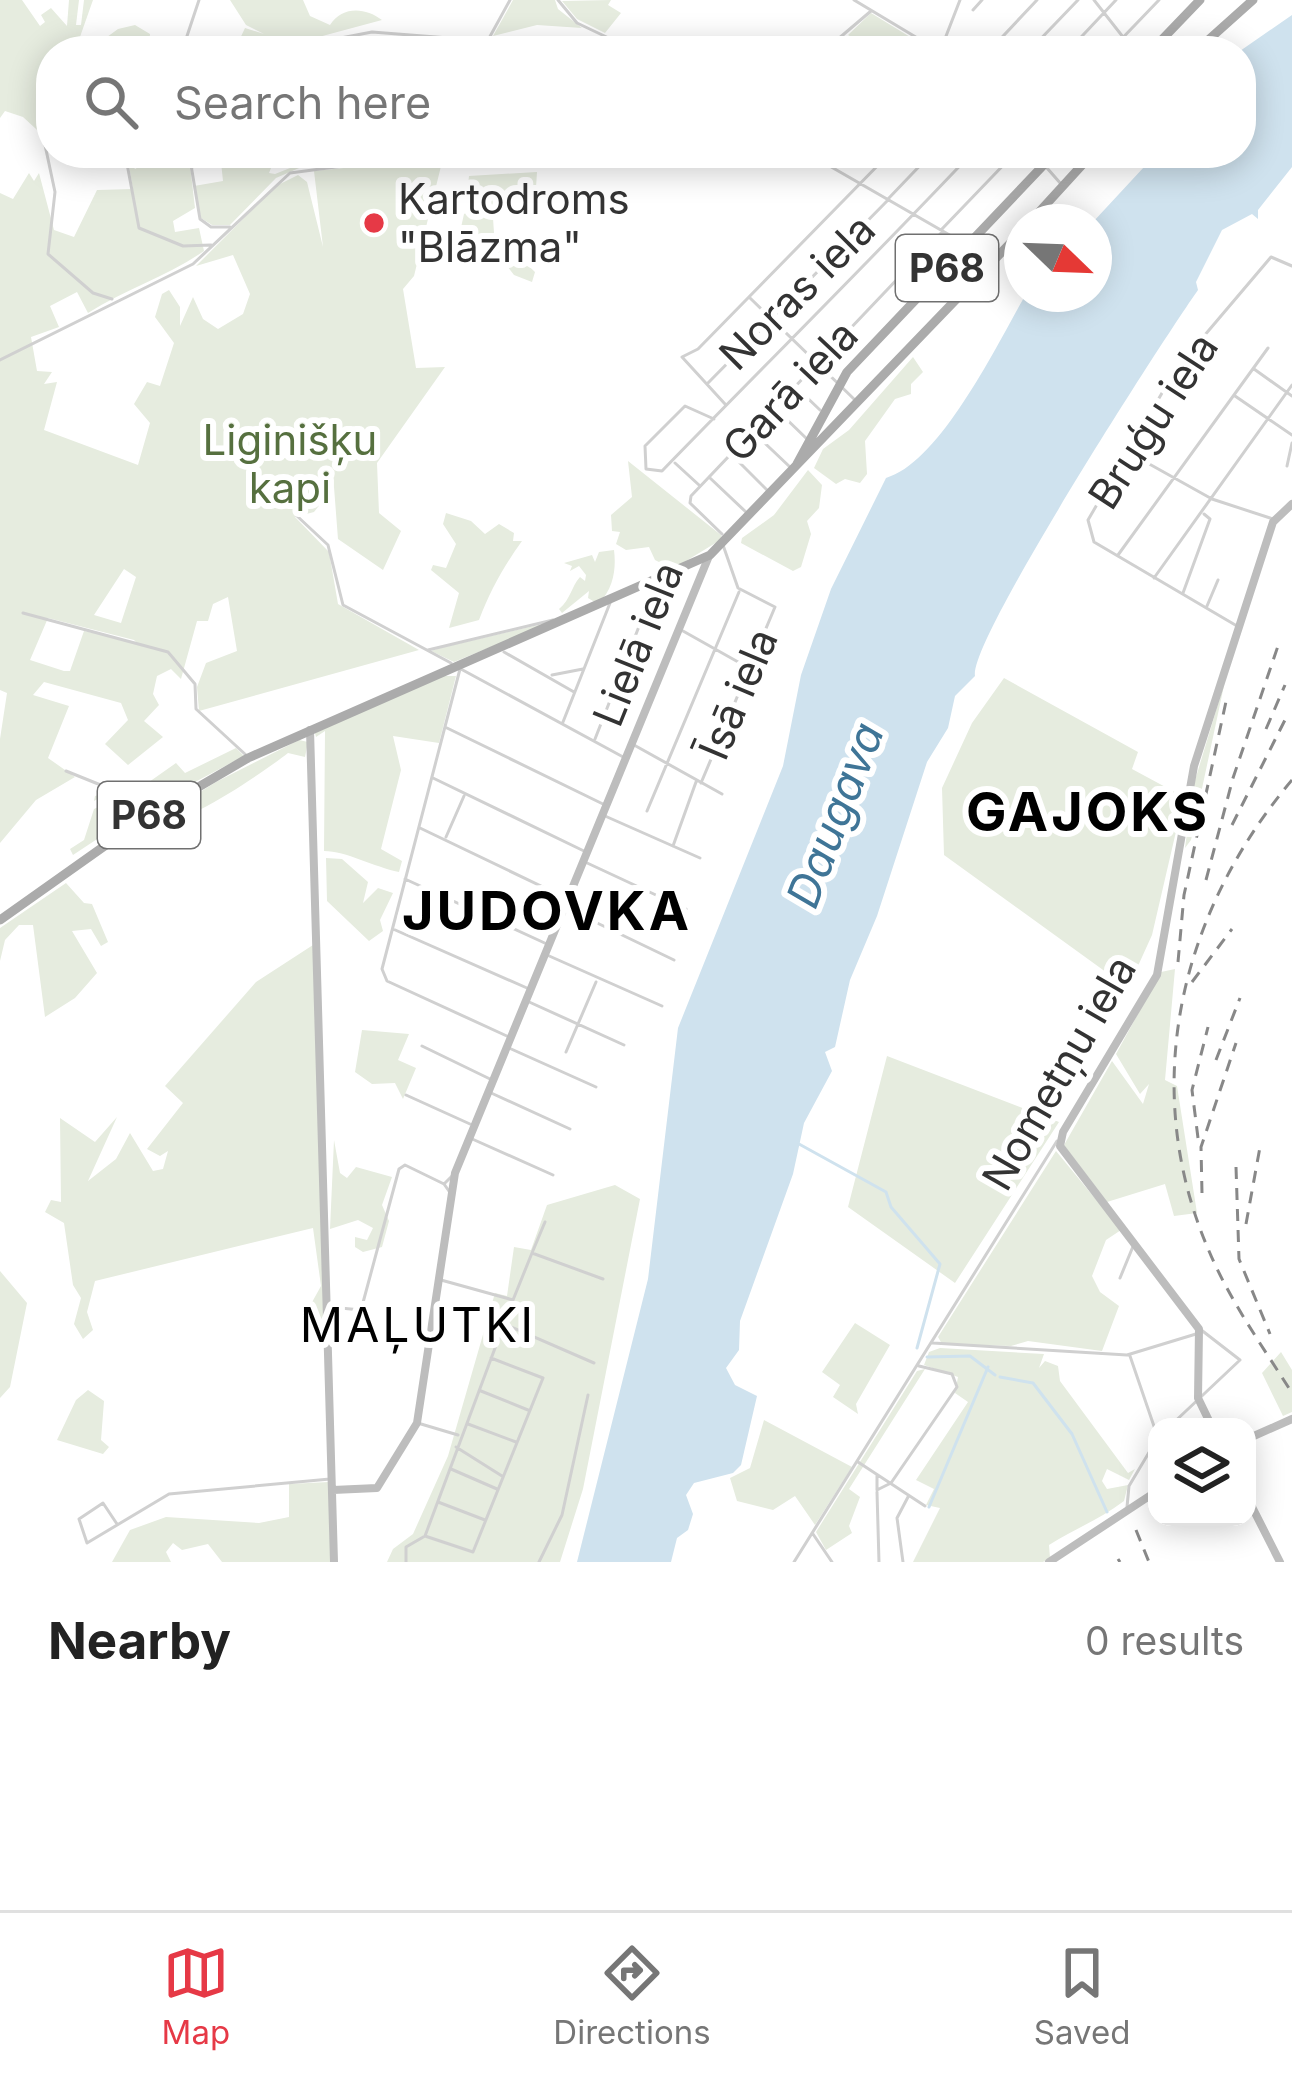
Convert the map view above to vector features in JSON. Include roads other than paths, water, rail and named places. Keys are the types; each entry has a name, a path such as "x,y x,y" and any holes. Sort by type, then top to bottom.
{"main road":[{"path":"1165,36 1199,0"},
{"path":"1213,36 1253,0"},
{"name":"P68","path":"794,470 838,383 1041,168"},
{"name":"P68","path":"1046,204 1078,168"},
{"name":"Lielā iela","path":"710,555 1004,252"},
{"name":"P68","path":"0,920 136,823 248,758 499,646 656,583 710,555"}],"street":[{"path":"187,36 199,0"},
{"path":"491,36 510,0"},
{"path":"558,0 577,23 604,36"},
{"path":"854,0 915,36"},
{"path":"866,0 872,10"},
{"path":"842,36 883,0"},
{"path":"946,36 960,0"},
{"path":"973,10 982,0"},
{"path":"1003,36 1037,0"},
{"path":"1043,36 1078,0"},
{"path":"1094,0 1121,36"},
{"path":"1082,36 1116,0"},
{"path":"1125,36 1159,0"},
{"path":"351,36 372,32 424,36"},
{"path":"49,168 55,193 48,254 93,293 114,299"},
{"path":"128,168 139,228 183,246 213,245"},
{"path":"192,168 200,219 211,227 232,227"},
{"path":"0,360 114,299 181,271 290,172 320,168"},
{"path":"833,168 995,262"},
{"path":"727,406 682,357 698,349 876,168"},
{"name":"Noras iela","path":"706,386 918,168"},
{"path":"700,486 672,460 958,168"},
{"name":"Garā iela","path":"725,541 689,501 700,486 1001,168"},
{"path":"1047,168 1062,185"},
{"name":"Bruģu iela","path":"1117,556 1088,533 1089,516 1126,451 1176,369 1272,256 1292,266"},
{"path":"749,297 859,404"},
{"path":"1239,626 1117,556 1268,348"},
{"path":"1253,368 1290,394"},
{"path":"1154,578 1290,394 1292,385"},
{"path":"796,386 822,412"},
{"path":"1233,395 1292,435"},
{"name":"Noras iela","path":"672,460 662,471 646,469 646,446 685,406 714,418"},
{"path":"775,408 808,441"},
{"path":"752,431 794,470"},
{"path":"1287,466 1292,442"},
{"path":"1126,451 1212,499 1276,518 1291,509"},
{"path":"731,454 771,494"},
{"path":"709,477 749,516"},
{"path":"1182,594 1210,519 1202,513"},
{"path":"297,516 328,545 343,605 626,759"},
{"name":"Nometņu iela","path":"794,1562 1157,975 1194,766 1276,518"},
{"path":"647,811 740,590 725,541"},
{"name":"Lielā iela","path":"417,1423 455,1173 710,555"},
{"path":"684,569 694,573 699,583"},
{"path":"1207,607 1218,580"},
{"path":"595,741 656,583"},
{"name":"Īsā iela","path":"673,846 775,604 740,590"},
{"path":"562,724 611,602"},
{"path":"23,614 172,655 195,684 198,712 248,758"},
{"path":"427,650 562,621"},
{"path":"680,629 714,653 749,668"},
{"path":"499,646 576,693"},
{"path":"548,676 586,666"},
{"path":"455,667 382,969 387,981 596,1087"},
{"path":"444,727 700,858"},
{"path":"309,728 314,751 334,1562"},
{"path":"632,745 722,794"},
{"path":"66,771 123,794 136,823"},
{"path":"431,777 686,909"},
{"path":"445,839 465,793"},
{"path":"418,828 674,960"},
{"path":"404,878 597,979 662,1006"},
{"path":"391,928 530,990"},
{"path":"566,1052 597,979"},
{"path":"525,1000 624,1045"},
{"path":"422,1046 492,1080"},
{"path":"487,1091 570,1130"},
{"path":"406,1095 473,1126"},
{"path":"1063,1132 1064,1154 1199,1331 1240,1360 1179,1418"},
{"path":"468,1137 553,1175"},
{"path":"328,1306 361,1310 399,1169 405,1165 444,1184 451,1194"},
{"path":"444,1184 455,1173"},
{"path":"406,1562 406,1547 425,1536 545,1222"},
{"path":"1120,1278 1135,1243"},
{"path":"532,1252 603,1279"},
{"path":"438,1279 513,1300"},
{"path":"504,1324 594,1363"},
{"path":"932,1343 1130,1354 1199,1331"},
{"path":"1199,1331 1199,1400 1208,1418"},
{"path":"1130,1354 1151,1418"},
{"path":"425,1536 473,1552 543,1378 491,1358"},
{"path":"878,1490 891,1483 957,1387 952,1374 918,1365"},
{"path":"478,1390 530,1410"},
{"path":"539,1562 562,1515 588,1395"},
{"path":"1256,1434 1292,1419"},
{"path":"333,1490 382,1484 417,1423 460,1436"},
{"path":"466,1424 517,1442"},
{"path":"456,1447 504,1477"},
{"path":"1128,1509 1129,1486 1148,1453"},
{"path":"858,1462 926,1506"},
{"path":"448,1468 499,1489"},
{"path":"877,1474 879,1562"},
{"path":"117,1524 103,1504 79,1519 87,1543 169,1494 332,1479"},
{"path":"902,1562 897,1518 908,1495"},
{"path":"1049,1562 1148,1496"},
{"path":"435,1500 486,1520"},
{"path":"1256,1515 1280,1562"},
{"path":"813,1534 832,1562"}],"water":[{"name":"Daugava","path":"1292,15 1292,167 1258,210 1258,219 1252,214 1222,230 1196,282 1198,290 1071,488 1002,608 975,676 955,696 948,728 927,762 877,916 850,980 835,1047 825,1052 832,1071 804,1123 793,1174 740,1321 739,1350 726,1368 735,1385 757,1396 741,1465 733,1473 694,1483 686,1495 693,1514 688,1530 677,1538 671,1562 577,1562 648,1279 678,1028 783,766 801,675 831,589 886,478 906,468 947,426 1016,312 1112,312 1110,204 1143,168 1256,168 1256,40"}],"waterway":[{"path":"799,1144 886,1192 891,1207 940,1264 917,1348"},
{"path":"927,1357 970,1356 995,1375"},
{"path":"929,1507 988,1367"},
{"path":"1000,1377 1033,1383 1072,1434 1107,1512"}],"railway":[{"path":"1206,880 1233,778 1279,643"},
{"path":"1266,729 1285,685"},
{"path":"1178,962 1184,895 1227,697"},
{"path":"1232,825 1286,718"},
{"path":"1292,780 1253,832 1198,944 1182,1004 1175,1065 1176,1127 1188,1189 1209,1251 1292,1393"},
{"path":"1192,982 1232,929"},
{"path":"1216,1060 1240,998"},
{"path":"1198,1138 1192,1090 1208,1027"},
{"path":"1202,1193 1201,1147 1236,1043"},
{"path":"1246,1224 1260,1147"},
{"path":"1236,1167 1239,1259 1270,1334"},
{"path":"1136,1530 1149,1562"}],"place":[{"name":"Kartodroms \"Blāzma\"","path":"374,223"}],"district":[{"name":"GAJOKS","path":"1088,812"},
{"name":"JUDOVKA","path":"547,911"},
{"name":"MAĻUTKI","path":"418,1325"}],"park label":[{"name":"Liginišķu kapi","path":"290,464"}]}
